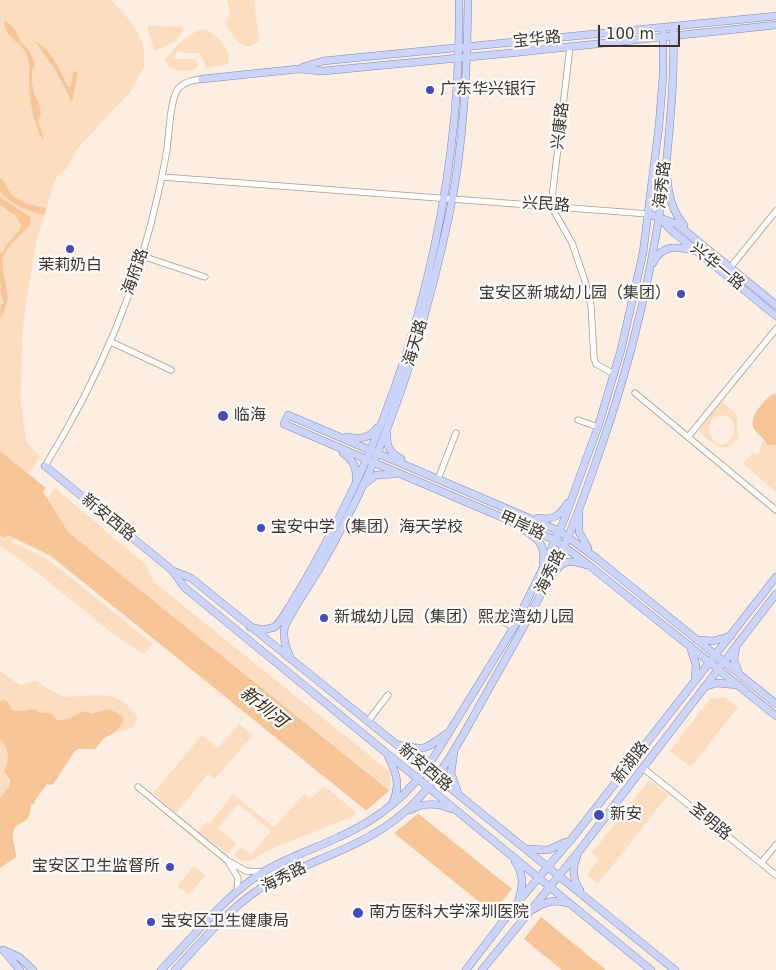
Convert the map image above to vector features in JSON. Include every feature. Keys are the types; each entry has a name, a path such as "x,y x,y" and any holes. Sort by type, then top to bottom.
{"main road":[{"name":"海天路","path":"460,0 463,47"},
{"name":"海天路","path":"250,627 268,630 278,624 313,568 373,452 424,318 460,142 462,57 468,0"},
{"name":"宝华路","path":"298,69 323,61 776,16"},
{"path":"725,21 721,25 722,29 726,30"},
{"name":"宝华路","path":"202,79 298,69 323,71 570,47 776,24"},
{"name":"海秀路","path":"174,970 236,907 264,886 378,832 411,808 456,746 522,631 564,546 607,431 622,382 648,278 659,216 669,131 673,89 673,26"},
{"name":"海秀路","path":"161,970 237,892 263,872 367,823 392,805 398,797 419,779 451,731 514,627 559,531 598,427 614,374 637,282 649,214 658,129 663,76 663,27"},
{"path":"658,129 664,124 668,127 669,131"},
{"path":"665,168 670,200 675,214 698,240"},
{"name":"兴华一路","path":"649,214 677,224 776,304"},
{"name":"兴华一路","path":"659,216 672,231 776,316"},
{"path":"648,278 656,258 664,249 678,247 698,252"},
{"name":"甲岸路","path":"776,704 568,536 528,516 373,452 288,414 284,424 555,540 776,716"},
{"path":"336,435 355,438 369,436 387,419"},
{"path":"387,419 388,447 395,456 420,471"},
{"path":"333,445 348,456 355,465 356,480 352,492"},
{"name":"海天路","path":"290,659 285,644 285,626 335,540 362,487 369,461"},
{"name":"新安西路","path":"45,466 173,571 184,587 651,970"},
{"path":"362,487 376,475 388,473 402,475"},
{"path":"528,516 553,518 561,512 574,492"},
{"path":"580,505 579,532 582,540 596,558"},
{"path":"509,519 540,542 544,554 540,574"},
{"path":"546,584 564,562 574,562 590,566"},
{"name":"新安西路","path":"173,571 191,578 675,970"},
{"name":"新湖路","path":"466,970 518,902 574,836 776,577"},
{"path":"195,596 202,588"},
{"name":"新湖路","path":"482,970 580,850 702,688 776,594"},
{"path":"758,600 759,607 766,606"},
{"path":"660,622 667,621 668,617 666,614"},
{"path":"698,640 712,642 731,636"},
{"path":"737,643 734,660 735,666 741,675"},
{"path":"690,646 696,665 694,682"},
{"path":"702,688 718,683 738,685"},
{"path":"397,744 417,749 427,748 451,731"},
{"path":"456,746 451,770 452,779 459,795"},
{"path":"385,751 397,775 398,797"},
{"path":"411,808 433,804 457,810"},
{"path":"524,847 534,850 548,850 560,846 574,836"},
{"path":"580,850 574,863 574,879 579,889 589,900"},
{"path":"509,853 522,876 522,888 518,902"},
{"path":"527,913 550,901 560,901 570,905"},
{"path":"638,960 636,954 638,949 642,946 647,947"},
{"path":"2,948 20,970"},
{"path":"2,948 19,957 33,970"}],"street":[{"name":"兴康路","path":"551,206 570,47"},
{"name":"海府路","path":"45,466 91,384 111,342 142,256 162,177 175,94 183,85 202,79"},
{"name":"兴民路","path":"162,177 649,214"},
{"path":"551,206 572,243 584,274 591,306 596,364 614,374"},
{"path":"725,274 776,211"},
{"path":"142,256 205,277"},
{"path":"688,437 776,329"},
{"path":"111,342 171,370"},
{"path":"636,393 776,510"},
{"path":"578,420 598,427"},
{"path":"438,479 456,433"},
{"path":"498,619 514,627"},
{"path":"368,721 388,695"},
{"name":"圣明路","path":"643,768 776,875"},
{"path":"138,787 228,861 246,871 263,872"},
{"path":"761,863 776,845"},
{"path":"228,861 238,878 237,892"}],"shaded area":[{"path":"0,0 111,0 132,23 141,39 144,50 144,67 130,92 77,149 67,168 56,178 37,238 22,339 21,404 26,440 40,456 29,475 0,451"},
{"path":"227,0 254,0 259,40 254,45 243,45 230,32 225,21 230,14"},
{"path":"149,25 180,26 183,28 176,40 154,50 147,27"},
{"path":"205,29 210,31 223,44 228,54 228,64 208,68 199,53 183,53 178,51 174,57 176,59 196,59 198,67 184,71 170,68 165,59 188,36"},
{"path":"722,401 737,415 738,437 728,447 718,446 698,431","holes":["720,415 729,417 733,422 733,436 724,445 718,444 710,433 711,421"]},
{"path":"766,440 771,446 776,445 776,492 743,464 753,452 756,455 760,453 762,442"},
{"path":"56,489 146,565 155,583 390,772 390,790 68,532 46,499"},
{"path":"0,535 5,538 7,535 14,538 12,542 50,561 153,644 144,653 116,636 16,556 0,546"},
{"path":"0,671 20,685 36,681 55,693 67,697 100,695 120,700 138,717 137,721 124,731 117,731 124,719 116,712 109,710 91,714 86,711 74,718 57,720 51,713 38,712 36,709 12,710 9,703 3,699 0,701"},
{"path":"725,697 738,707 691,767 670,751 710,699"},
{"path":"239,724 253,735 215,779 208,774 176,813 153,793 202,735 218,748"},
{"path":"0,739 8,755 4,771 9,785 0,798"},
{"path":"649,780 668,795 598,884 587,875 599,859 592,853"},
{"path":"324,786 356,812 356,815 268,850 253,860 242,861 234,855 241,847 251,855 271,831 238,804 218,828 236,843 228,854 198,832 207,821 210,823 233,794 274,827 304,794 310,799"},
{"path":"194,866 205,875 189,895 177,886"}],"water":[{"path":"5,20 14,28 21,42 30,52 35,65 32,71 32,83 41,113 38,122 43,135 43,141 34,119 31,105 28,58 21,47 6,31"},
{"path":"35,41 51,55 68,87 71,87 73,71 78,72 72,102 56,71"},
{"path":"0,178 9,191 17,198 26,203 46,208 44,215 15,204 4,196 0,191"},
{"path":"0,197 30,217 31,221 30,225 8,248 3,258 7,302 0,319 1,304 4,304 0,290 2,287 0,283 0,253 3,252 18,232 21,225 15,215 0,205"},
{"path":"772,394 776,394 776,445 767,445 765,440 754,429 753,420 761,405"},
{"name":"新圳河","path":"0,451 46,488 43,492 68,532 512,889 493,913 51,556 8,535 5,538 0,535"},
{"path":"3,699 9,703 12,710 36,709 38,712 51,713 57,720 69,718 86,711 92,714 109,710 116,712 124,719 117,731 103,739 95,749 78,749 74,752 54,783 51,785 47,784 34,804 31,804 30,814 27,819 15,827 13,839 16,857 0,868 0,798 9,786 10,781 4,771 8,758 7,750 0,739 0,701"},
{"path":"541,917 606,970 562,970 524,939"}],"pier":[{"path":"390,790 419,813 392,835 364,812"}],"place":[{"name":"广东华兴银行","path":"430,90"},
{"name":"茉莉奶白","path":"70,249"},
{"name":"宝安区新城幼儿园（集团）","path":"681,294"},
{"name":"临海","path":"223,416"},
{"name":"宝安中学（集团）海天学校","path":"261,528"},
{"name":"新城幼儿园（集团）熙龙湾幼儿园","path":"324,618"},
{"name":"新安","path":"599,815"},
{"name":"宝安区卫生监督所","path":"170,867"},
{"name":"南方医科大学深圳医院","path":"358,913"},
{"name":"宝安区卫生健康局","path":"151,922"}]}
